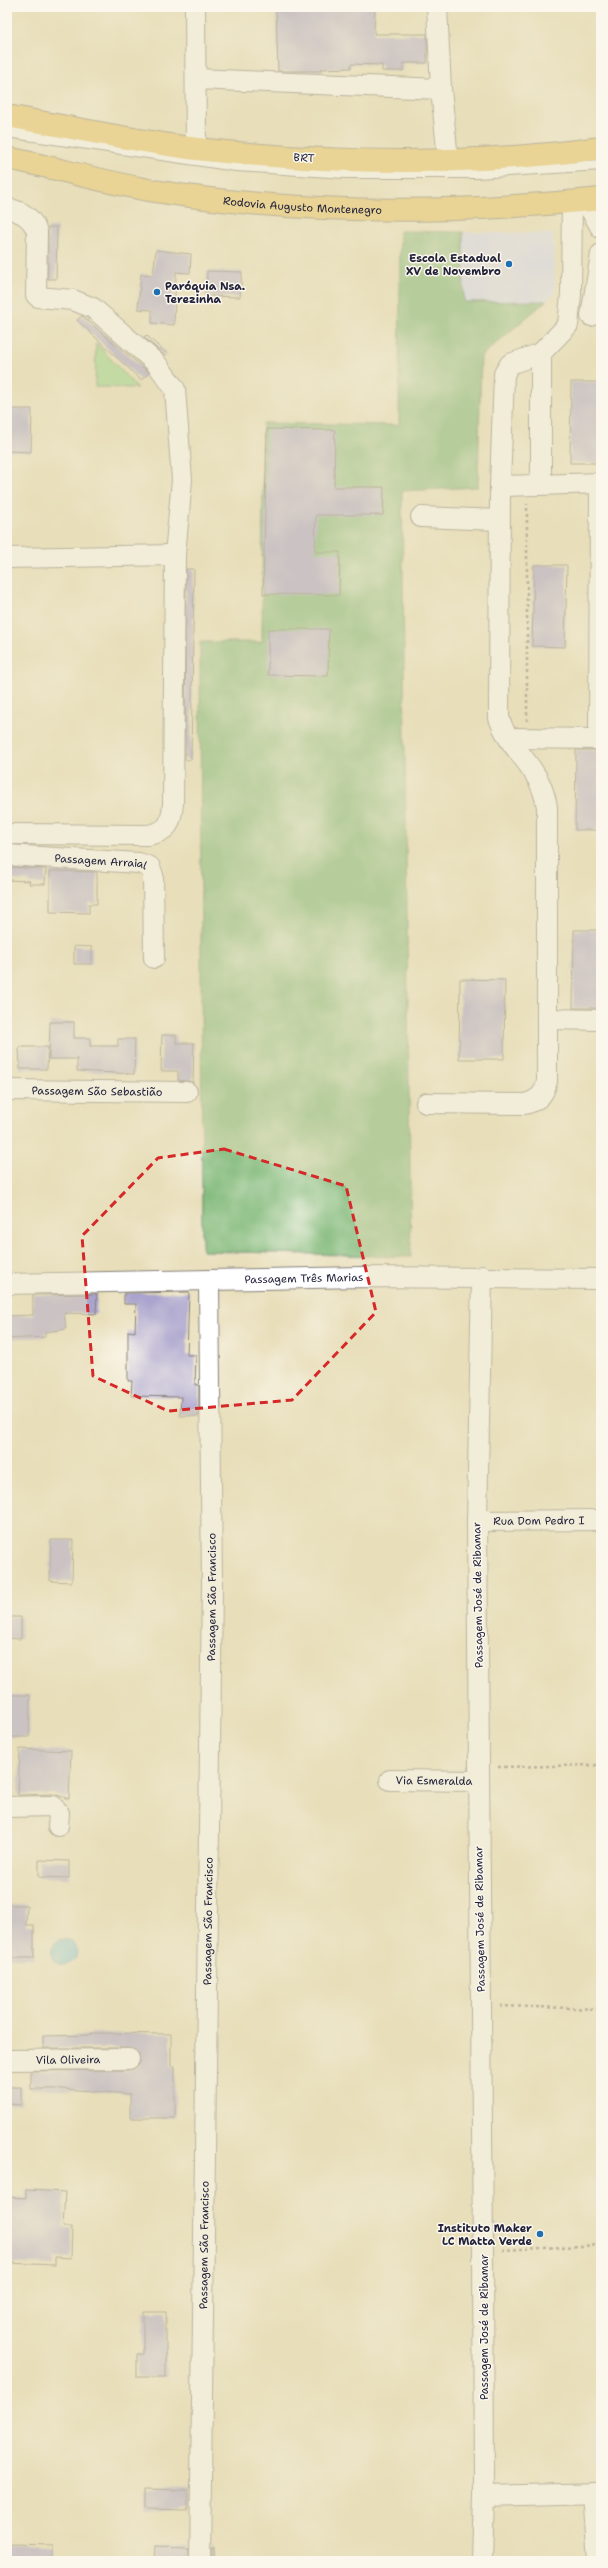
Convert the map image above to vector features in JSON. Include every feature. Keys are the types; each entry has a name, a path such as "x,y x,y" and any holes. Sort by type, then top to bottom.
{"main road":[{"path":"7,116 196,148 284,157 448,160 601,148"},
{"name":"Rodovia Augusto Montenegro","path":"7,158 160,192 301,207 389,210 448,210 586,200"}],"street":[{"path":"195,7 196,148"},
{"path":"437,7 440,90 448,160"},
{"path":"196,79 440,90"},
{"path":"586,200 601,228"},
{"path":"568,325 586,200"},
{"path":"7,208 28,216 34,224 37,232 36,295 38,297 73,300 93,308 156,363 175,389 182,480 175,555 173,804 168,827 161,833 148,835 7,834"},
{"path":"426,1103 525,1104 536,1100 544,1092 548,1081 549,1020 547,808 544,792 537,775 502,729 497,700 499,520 504,374 510,364 541,353 568,325 596,313 601,254"},
{"path":"534,485 541,353"},
{"path":"500,486 600,483 600,738 509,738"},
{"path":"421,517 499,520"},
{"path":"7,558 175,555"},
{"name":"Passagem Arraial","path":"7,855 139,863 150,867 153,875 154,958"},
{"path":"549,1020 601,1020"},
{"name":"Passagem São Sebastião","path":"7,1090 187,1092"},
{"name":"Passagem Três Marias","path":"7,1284 209,1282 361,1277 482,1276 601,1279"},
{"name":"Passagem José de Ribamar","path":"482,1276 477,1521 483,2251 484,2496 482,2561"},
{"name":"Passagem São Francisco","path":"200,2561 212,1585 209,1282"},
{"name":"Rua Dom Pedro I","path":"477,1521 601,1520"},
{"name":"Via Esmeralda","path":"390,1780 479,1774"},
{"path":"7,1806 53,1806 59,1813 58,1826"},
{"name":"Vila Oliveira","path":"7,2060 130,2059"},
{"path":"484,2496 597,2493 598,2561"}],"lane":[{"name":"BRT","path":"7,132 236,166 345,173 477,173 601,165"}],"path":[{"path":"530,726 527,723 534,485"},
{"path":"479,1774 601,1765"},
{"path":"481,2006 601,2010"},
{"path":"483,2251 601,2245"}],"highlighted area":[{"path":"224,1149 346,1186 376,1312 292,1400 168,1411 93,1376 82,1236 158,1158"}],"shaded area":[{"name":"Escola Estadual XV de Novembro","path":"463,232 553,234 555,293 546,301 464,302"}],"green space":[{"path":"400,231 463,232 464,302 546,301 481,356 478,487 402,491 411,1257 202,1251 200,642 262,642 263,423 399,425"},
{"path":"96,343 137,388 95,387"}],"water":[{"path":"64,1939 74,1942 77,1952 74,1962 64,1965 54,1962 51,1952 54,1942"}],"building":[{"path":"276,7 375,7 374,34 427,34 427,63 403,63 403,71 382,71 382,65 351,64 351,68 321,69 321,71 278,71"},
{"path":"48,227 57,227 56,279 48,279"},
{"name":"Paróquia Nsa. Terezinha","path":"156,250 191,254 190,273 176,272 174,325 152,323 152,310 138,309 141,274 153,275"},
{"path":"207,271 242,272 240,297 206,296"},
{"path":"82,316 149,373 141,380 77,320"},
{"path":"146,335 167,354 165,356 144,337"},
{"path":"571,382 601,382 601,463 570,463"},
{"path":"7,409 32,409 31,452 7,451"},
{"path":"267,429 335,430 334,487 384,487 383,515 316,515 315,552 340,552 339,595 263,594"},
{"path":"534,565 567,565 565,647 532,646"},
{"path":"186,569 194,569 191,760 185,760"},
{"path":"268,629 329,629 328,676 268,675"},
{"path":"576,750 601,750 601,830 575,830"},
{"path":"7,867 46,869 45,884 29,884 30,881 7,880"},
{"path":"50,871 97,872 97,904 89,904 89,913 50,912"},
{"path":"574,930 601,930 601,1008 573,1008"},
{"path":"74,946 92,947 92,964 74,964"},
{"path":"460,979 505,980 504,1059 459,1059"},
{"path":"50,1022 74,1022 74,1038 90,1038 90,1046 118,1046 118,1039 135,1039 134,1074 77,1071 77,1059 49,1059"},
{"path":"162,1035 176,1035 176,1043 194,1043 193,1082 178,1080 178,1071 161,1071"},
{"path":"19,1047 48,1047 47,1069 20,1069"},
{"path":"189,1292 187,1355 196,1355 195,1385 199,1385 199,1416 180,1416 181,1397 131,1396 132,1381 128,1381 128,1331 135,1332 136,1304 124,1304 124,1293"},
{"path":"97,1294 96,1314 64,1313 66,1329 45,1332 45,1337 7,1339 7,1316 33,1315 33,1295"},
{"path":"51,1540 73,1540 72,1582 50,1581"},
{"path":"7,1617 21,1617 21,1639 7,1638"},
{"path":"7,1695 30,1695 29,1737 7,1737"},
{"path":"20,1749 71,1751 69,1799 53,1794 18,1795"},
{"path":"39,1860 69,1861 69,1878 39,1877"},
{"path":"7,1905 27,1905 26,1925 34,1925 34,1958 7,1958"},
{"path":"91,2033 171,2034 171,2066 175,2066 175,2118 130,2118 130,2094 65,2089 31,2089 31,2071 129,2070 139,2065 139,2054 129,2048 43,2048 43,2036 91,2035"},
{"path":"7,2087 21,2087 21,2105 7,2104"},
{"path":"26,2190 65,2192 63,2227 72,2227 71,2258 55,2257 55,2265 7,2263 7,2197 26,2198"},
{"path":"143,2312 166,2312 166,2377 137,2377 137,2354 143,2354"},
{"path":"145,2489 188,2490 188,2510 145,2509"},
{"path":"7,2544 53,2545 53,2561 7,2561"},
{"path":"156,2547 189,2548 189,2561 155,2561"},
{"path":"212,2548 214,2548 214,2561 212,2561"}],"place":[{"name":"Escola Estadual XV de Novembro","path":"509,264"},
{"name":"Paróquia Nsa. Terezinha","path":"157,292"},
{"name":"Instituto Maker LC Matta Verde","path":"540,2234"}]}
